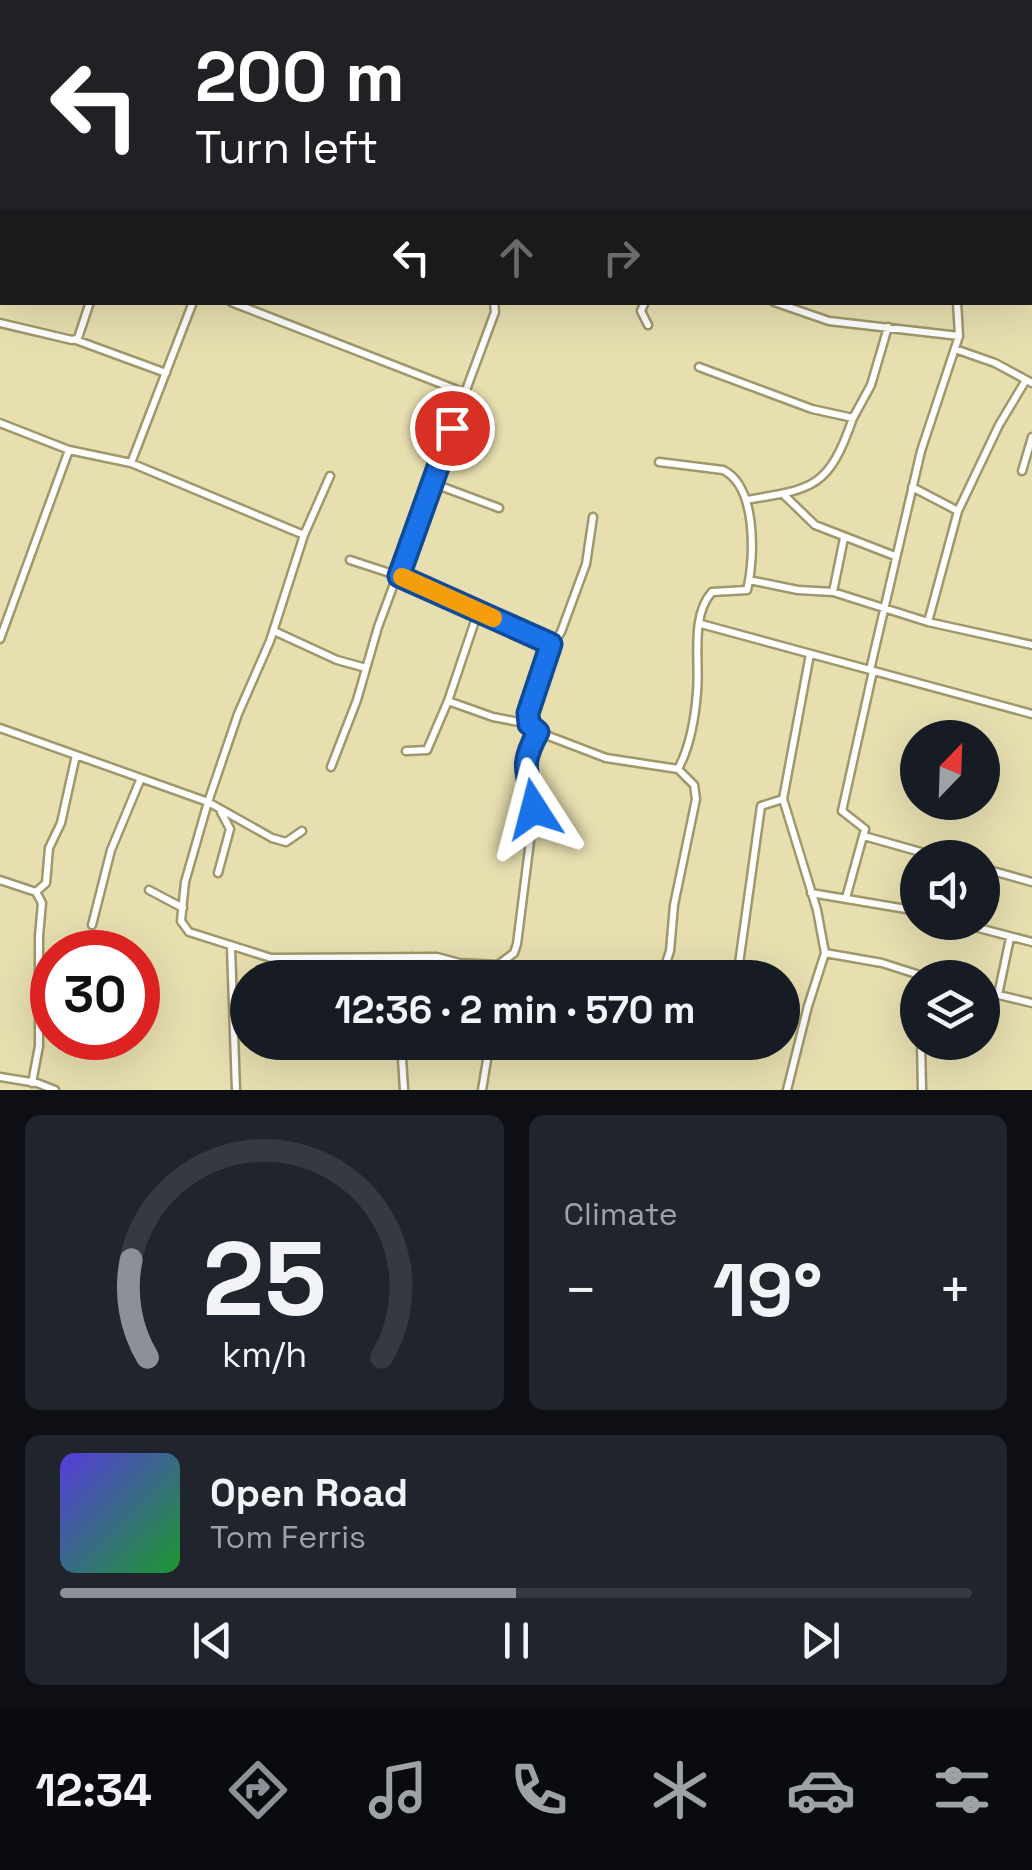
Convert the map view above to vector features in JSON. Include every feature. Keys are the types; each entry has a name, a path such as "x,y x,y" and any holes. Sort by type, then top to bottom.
{"street":[{"path":"75,339 89,305"},
{"path":"131,463 192,305"},
{"path":"239,305 465,392"},
{"path":"331,766 494,305"},
{"path":"644,305 641,311 648,325"},
{"path":"783,305 829,320 959,336"},
{"path":"846,898 864,836 862,825 842,811 895,556 959,336 957,305"},
{"path":"0,323 75,339 166,372"},
{"path":"746,500 799,492 830,469 871,385 888,327"},
{"path":"928,622 958,511 999,425 1029,382 995,363 955,348"},
{"path":"698,367 812,410 853,418"},
{"path":"0,423 69,450 131,463 304,536"},
{"path":"1022,472 1032,436"},
{"path":"1,636 69,450"},
{"path":"660,462 727,472 738,480 746,500 752,547 745,591 710,594 699,636 698,690 692,728 678,769"},
{"path":"330,476 304,536 274,631 238,714 208,802 185,882 184,929 271,958 450,960"},
{"path":"432,483 499,508"},
{"path":"912,487 958,511"},
{"path":"796,504 799,492"},
{"path":"783,494 809,522 895,556"},
{"path":"529,724 532,697 586,564 593,517"},
{"path":"833,592 844,538"},
{"path":"350,560 399,576 551,644"},
{"path":"749,580 833,592 928,622 1032,644"},
{"path":"406,750 427,750 478,612"},
{"path":"704,625 1032,712"},
{"path":"274,631 337,660 366,668"},
{"path":"787,1090 825,954 784,799 810,654"},
{"path":"448,700 493,717 529,724 538,732 606,758 678,769 694,785 696,799 667,960"},
{"path":"0,728 208,802 286,842 302,832"},
{"path":"505,960 518,944 534,809 525,775 526,760 538,732"},
{"path":"36,892 46,883 50,848 61,823 76,755"},
{"path":"92,925 111,850 141,778"},
{"path":"740,960 761,806 784,799"},
{"path":"218,873 230,829 220,811"},
{"path":"864,836 900,846"},
{"path":"1000,873 1032,882"},
{"path":"0,880 36,892 42,903 39,1046 32,1082"},
{"path":"149,890 183,908"},
{"path":"811,893 900,908"},
{"path":"1000,935 1032,942"},
{"path":"1000,986 1010,938"},
{"path":"231,947 232,960"},
{"path":"825,954 900,969"},
{"path":"1000,995 1032,1003"},
{"path":"235,1060 236,1090"},
{"path":"402,1060 404,1090"},
{"path":"482,1090 487,1060"},
{"path":"921,1060 922,1090"},
{"path":"0,1078 55,1090"}],"slow traffic":[{"path":"402,577 493,618"}],"route":[{"path":"452,428 399,576 551,644 528,713 529,724 538,732 526,760 525,775 534,809"}]}
